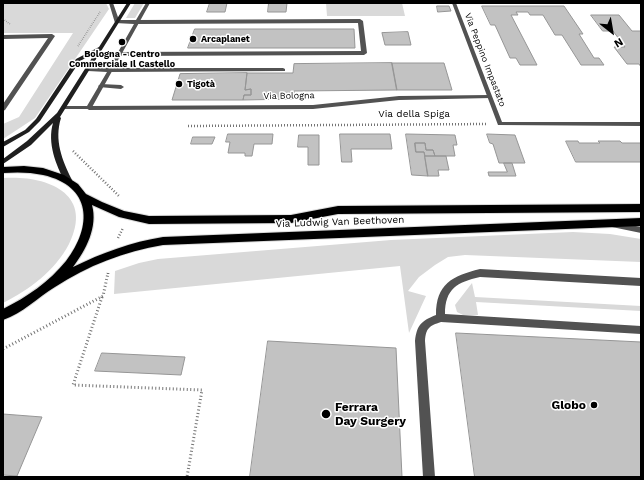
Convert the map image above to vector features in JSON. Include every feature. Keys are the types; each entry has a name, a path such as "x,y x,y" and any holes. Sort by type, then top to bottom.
{"main road":[{"path":"3,170 39,170 68,180 83,196 88,207 89,219 82,244 72,261 49,285 28,301 3,315"},
{"name":"Via Ludwig Van Beethoven","path":"83,196 108,210 130,217 149,220 291,219 338,210 641,208"},
{"name":"Via Ludwig Van Beethoven","path":"49,285 83,266 114,252 143,243 183,239 641,222"}],"street":[{"path":"111,3 117,22"},
{"path":"3,162 29,144 64,108 129,3"},
{"path":"88,108 148,3"},
{"name":"Via Peppino Impastato","path":"454,3 500,124"},
{"path":"117,22 360,21 364,53 119,54"},
{"path":"3,36 52,36 3,109"},
{"path":"3,145 27,131 38,120 78,60 101,48"},
{"path":"88,69 283,70"},
{"path":"101,86 121,87"},
{"name":"Via Bologna","path":"64,108 313,107 399,98 490,97"},
{"path":"59,114 54,132 55,146 61,166 68,180"},
{"path":"500,124 641,124"},
{"path":"608,223 641,230"},
{"path":"441,318 440,307 449,285 462,277 480,273 641,282"},
{"path":"429,477 420,330 429,322 441,318 641,330"}],"path":[{"name":"Via della Spiga","path":"188,126 500,124"},
{"path":"71,148 109,188 120,196"},
{"path":"130,217 119,234 103,296 73,385 202,390 187,477"},
{"path":"3,349 103,296"}],"shaded area":[{"path":"3,3 106,3 109,9 35,118 3,139 3,124 19,117 73,33 3,33"},
{"path":"135,3 144,3 135,18 126,18"},
{"path":"326,3 402,3 405,16 327,16"},
{"path":"3,178 35,180 49,184 62,190 71,199 76,211 75,226 69,244 56,263 32,286 3,303"},
{"path":"573,232 610,234 641,239 641,262 465,255 448,257 419,277 408,291 426,296 409,333 400,266 114,294 115,271 139,263 158,259 391,240"},
{"path":"472,283 475,297 641,306 641,311 476,302 478,315 463,315 457,312 455,305"}],"building":[{"path":"210,3 227,3 225,12 207,12"},
{"path":"269,3 287,3 286,12 268,12"},
{"path":"437,6 449,6 451,11 438,12"},
{"path":"482,6 564,6 583,34 579,34 594,58 599,58 604,65 581,65 562,35 555,35 543,15 530,15 528,12 516,12 518,15 511,15 537,65 520,65 516,58 510,58 495,25 491,25"},
{"path":"591,15 619,15 632,31 641,31 641,67 639,64 627,64 614,47 625,47 613,31 603,31"},
{"path":"195,29 354,29 355,48 188,48"},
{"path":"408,32 411,45 385,45 382,33"},
{"path":"392,63 397,90 294,91 294,99 243,100 244,95 251,95 251,89 245,90 247,73 293,73 294,64"},
{"path":"392,63 444,63 452,90 397,90"},
{"path":"247,73 245,90 251,89 251,95 244,95 243,100 172,100 180,74"},
{"path":"228,134 273,134 272,144 254,144 252,156 245,156 245,153 228,153 230,142 226,142"},
{"path":"340,134 390,134 392,149 351,149 352,162 342,162"},
{"path":"406,134 455,135 457,145 453,145 455,156 435,156 433,150 426,150 425,143 415,143 416,152 424,152 428,176 412,175"},
{"path":"487,134 515,135 525,163 499,163 493,144 490,143"},
{"path":"299,135 319,135 319,165 308,165 308,147 298,147"},
{"path":"193,137 215,137 212,144 191,144"},
{"path":"566,141 578,141 579,143 620,141 622,143 641,143 641,162 576,162"},
{"path":"415,143 425,143 426,150 433,150 435,156 425,156 424,152 416,152"},
{"path":"425,156 446,156 449,170 438,170 439,176 428,176"},
{"path":"504,163 512,163 516,176 489,176 488,172 507,172"},
{"path":"456,333 641,342 641,477 475,477"},
{"path":"268,341 396,348 402,477 250,477"},
{"path":"102,353 185,357 181,375 95,371"},
{"path":"3,414 42,417 17,476 3,475"}],"place":[{"name":"Arcaplanet","path":"193,39"},
{"name":"Bologna - Centro Commerciale Il Castello","path":"122,42"},
{"name":"Tigotà","path":"179,84"},
{"name":"Globo","path":"594,405"},
{"name":"Ferrara Day Surgery","path":"326,414"}]}
